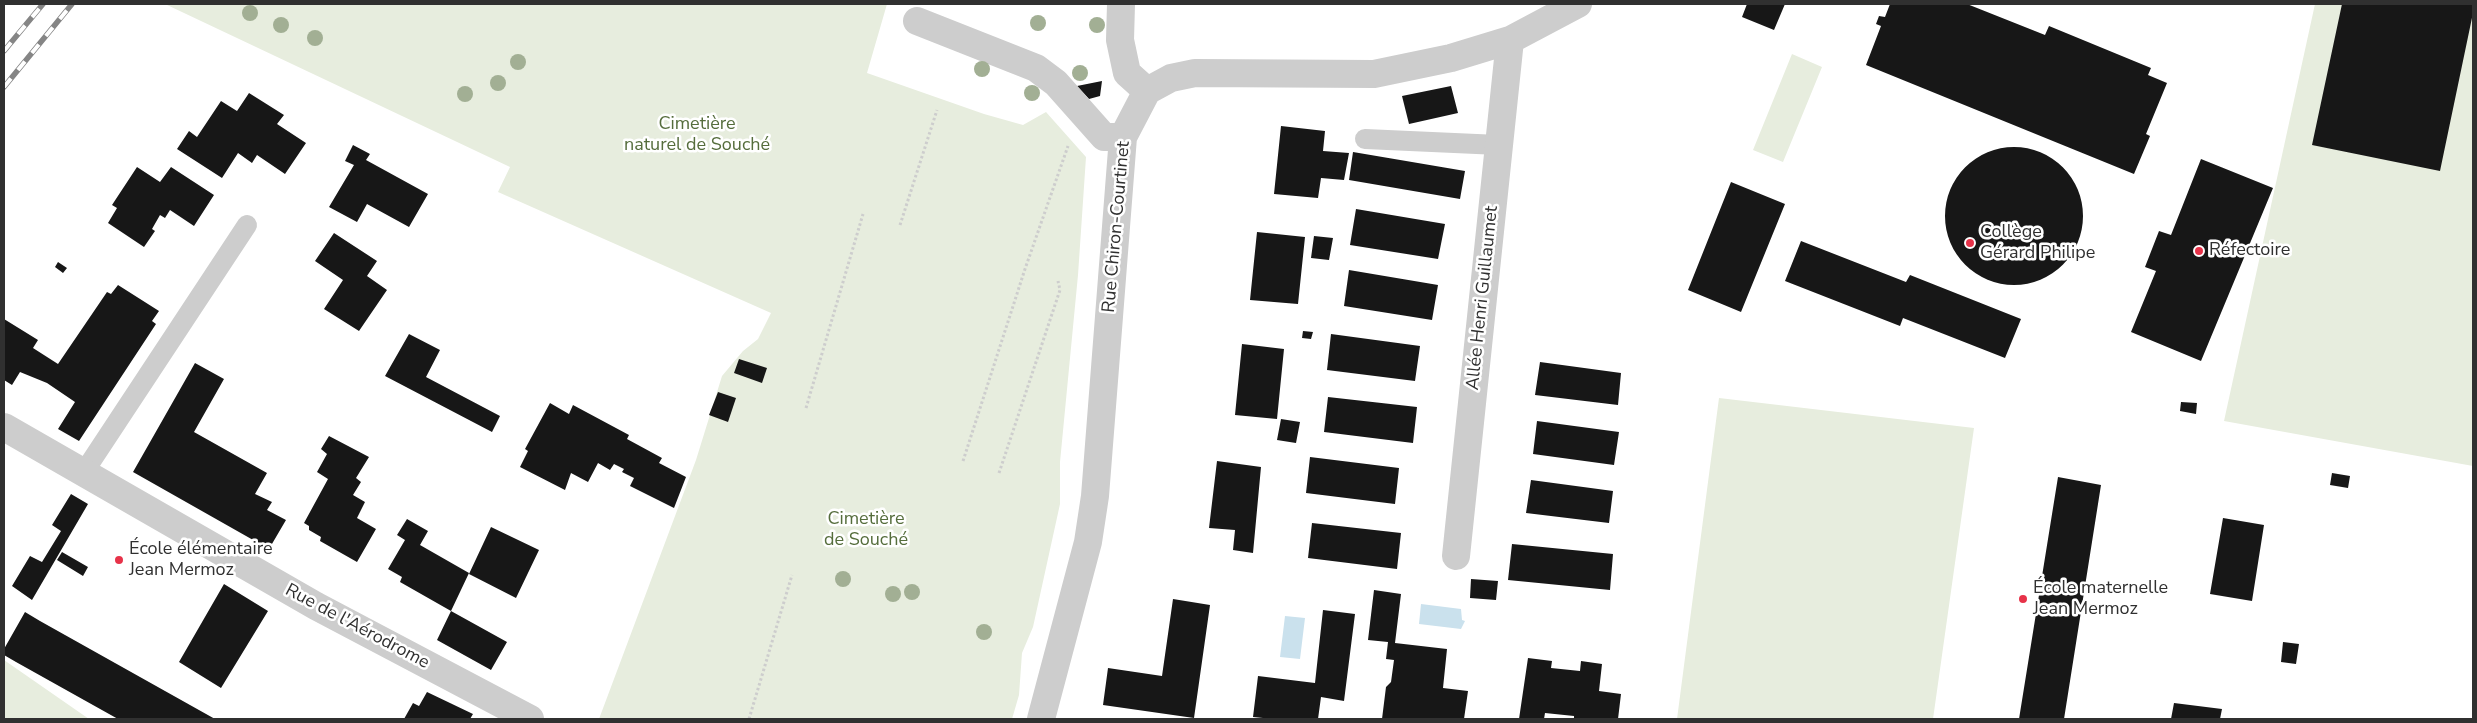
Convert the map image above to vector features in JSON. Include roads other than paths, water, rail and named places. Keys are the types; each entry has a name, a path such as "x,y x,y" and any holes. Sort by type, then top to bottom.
{"street":[{"path":"1121,4 1120,40 1127,73 1147,91 1171,78 1195,73 1374,74 1451,58 1510,40 1578,4"},
{"path":"917,22 1036,68 1056,83 1104,137 1123,136"},
{"name":"Allée Henri Guillaumet","path":"1456,556 1510,40"},
{"name":"Rue Chiron-Courtinet","path":"1041,719 1088,542 1095,496 1123,136 1147,91"},
{"name":"Rue de l'Aérodrome","path":"4,427 316,606 530,719"}],"lane":[{"path":"1364,138 1499,145"},
{"path":"84,472 247,225"}],"water":[{"path":"1421,604 1461,609 1462,620 1465,621 1461,629 1419,624"},
{"path":"1285,616 1305,618 1300,659 1280,657"}],"railway":[{"path":"4,51 43,4"},
{"path":"4,87 72,4"}],"place":[{"name":"Collège Gérard Philipe","path":"1970,243"},
{"name":"Réfectoire","path":"2199,251"},
{"name":"École élémentaire Jean Mermoz","path":"119,560"},
{"name":"École maternelle Jean Mermoz","path":"2023,599"}],"park label":[{"name":"Cimetière naturel de Souché","path":"697,135"},
{"name":"Cimetière de Souché","path":"866,530"}]}
